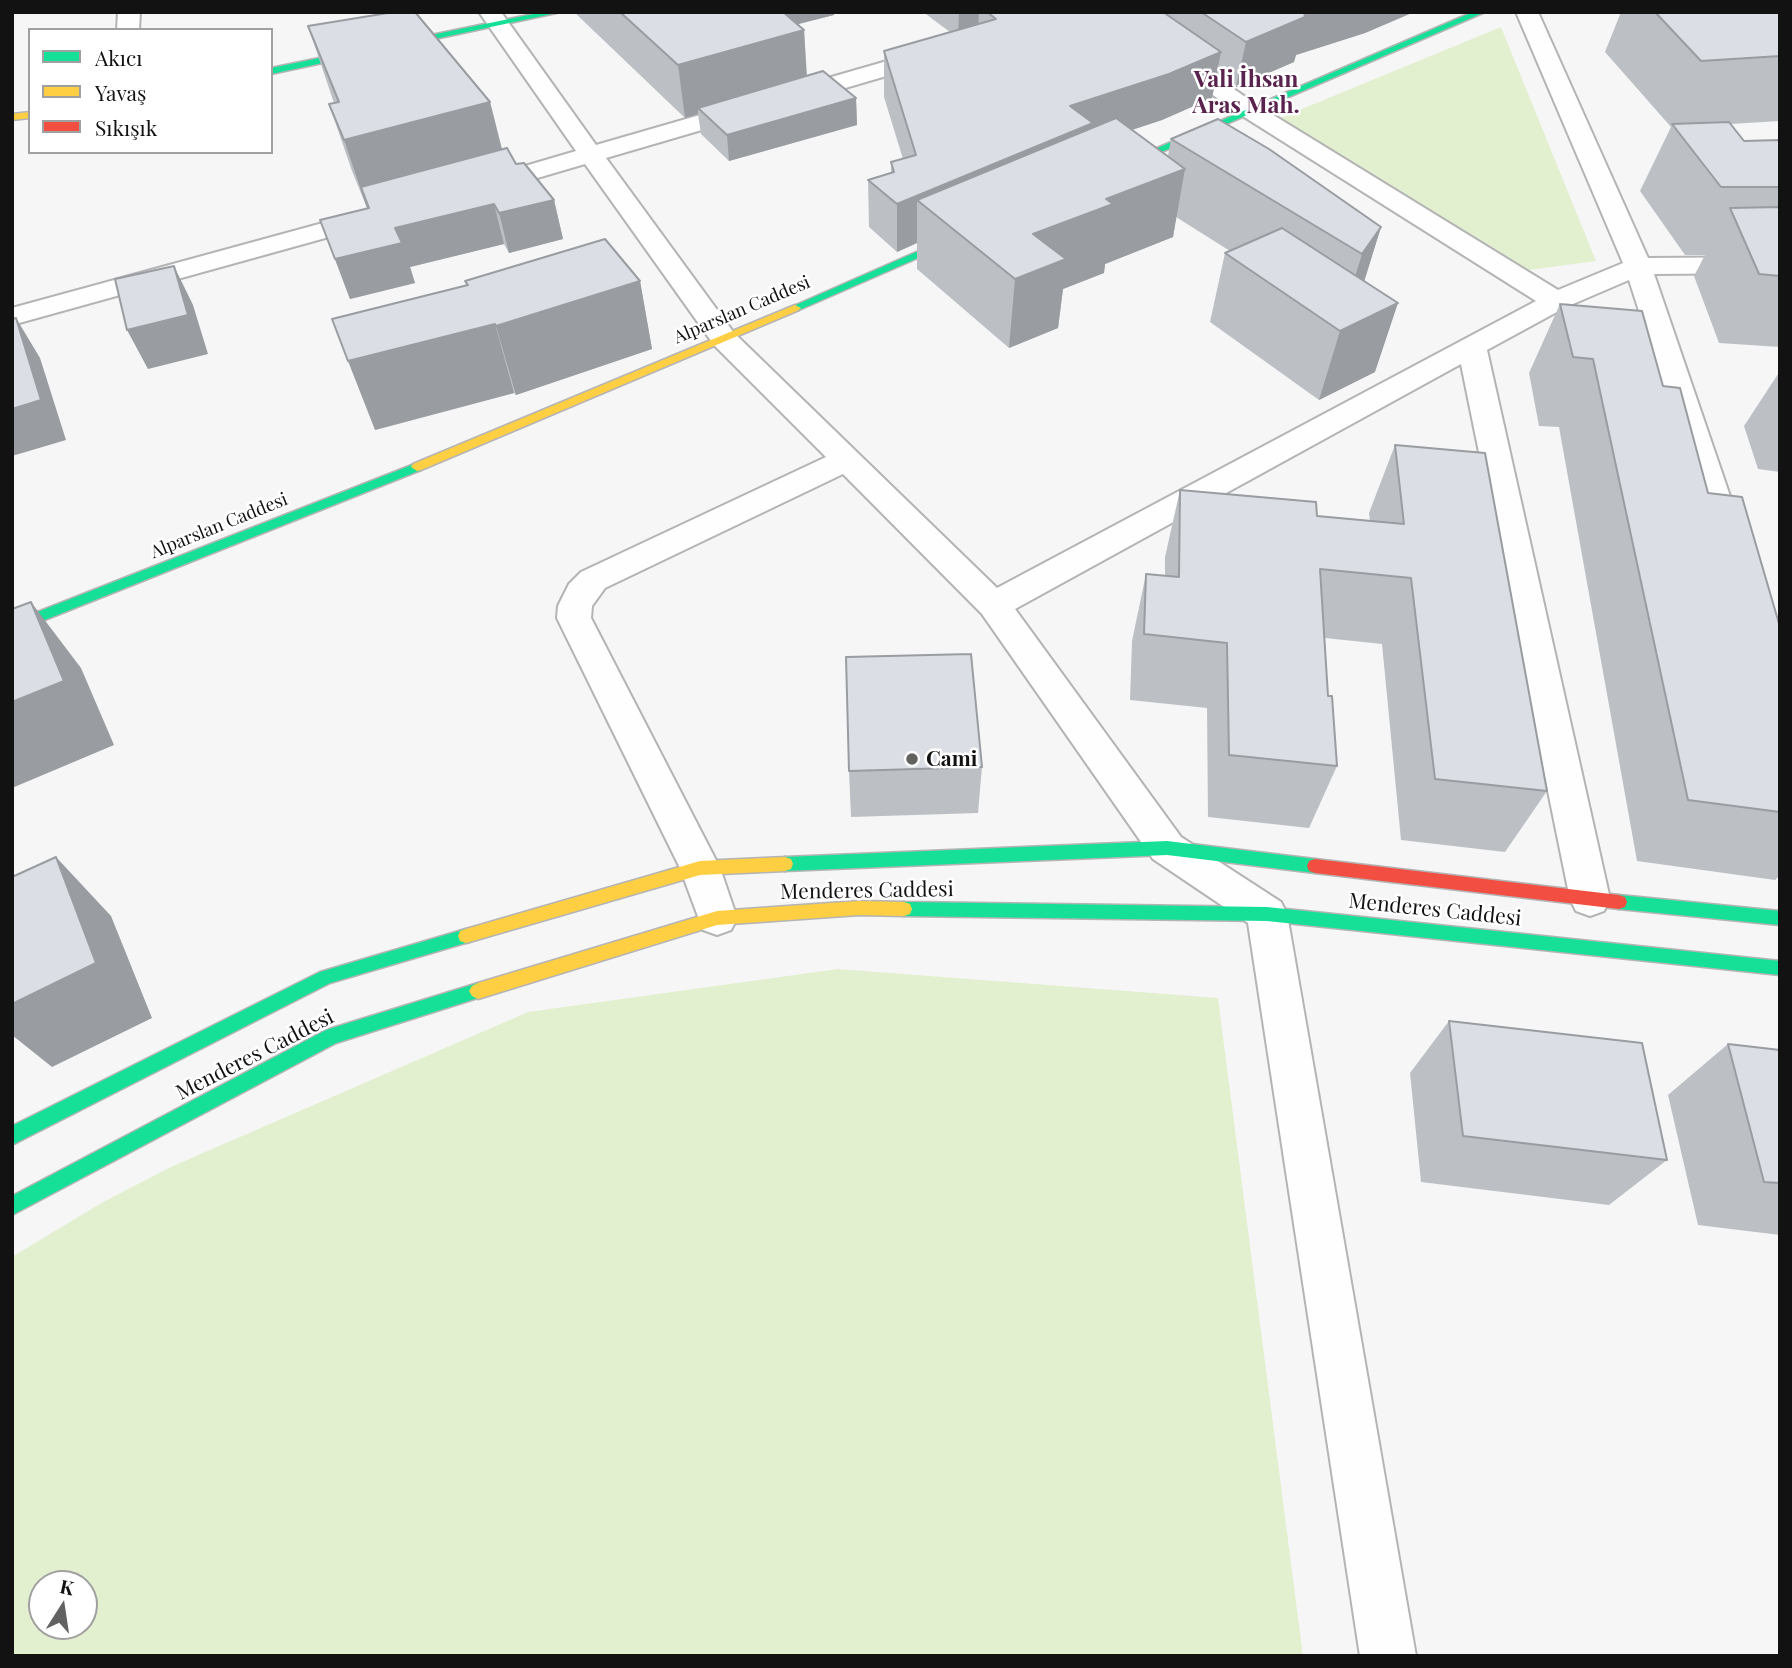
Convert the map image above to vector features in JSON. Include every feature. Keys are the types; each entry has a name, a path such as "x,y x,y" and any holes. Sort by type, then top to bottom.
{"main road":[{"path":"273,71 494,19 557,12"},
{"path":"1095,177 1481,12"},
{"name":"Alparslan Caddesi","path":"12,628 404,473 724,339 980,227"},
{"name":"Menderes Caddesi","path":"12,1136 326,977 700,868 1167,848 1590,899 1780,918"},
{"name":"Menderes Caddesi","path":"12,1206 332,1036 717,918 859,908 1267,914 1780,968"}],"street":[{"path":"1107,12 1249,110 1556,301"},
{"path":"1527,12 1638,266 1737,564"},
{"path":"494,19 724,339 994,606 1167,848 1267,914 1388,1656"},
{"path":"460,193 960,47"},
{"path":"12,317 395,211"},
{"path":"994,606 1556,301 1638,266 1780,265"},
{"path":"1472,346 1590,899"},
{"path":"717,918 700,868 574,618 575,606 581,592 593,580 846,460"}],"green space":[{"path":"1501,27 1596,261 1529,270 1280,118"},
{"path":"838,969 1218,998 1303,1656 12,1656 12,1257 103,1202 173,1166 528,1012"}],"building":[{"path":"394,12 415,12 490,102 344,140 329,104 339,102 308,26"},
{"path":"620,12 783,12 804,30 678,65"},
{"path":"987,12 1163,12 1221,52 1169,74 1070,106 1093,123 897,204 868,180 894,172 891,162 916,155 884,51 996,19"},
{"path":"1201,12 1304,12 1305,17 1246,42"},
{"path":"1655,12 1780,12 1780,56 1701,61"},
{"path":"823,71 856,98 727,135 698,108"},
{"path":"1116,118 1185,169 1106,199 1113,204 1033,234 1066,259 1015,279 917,200"},
{"path":"1218,119 1269,149 1381,227 1362,254 1171,139"},
{"path":"1729,122 1744,141 1780,140 1780,187 1721,187 1672,124"},
{"path":"507,148 516,164 524,163 554,200 499,213 494,204 395,228 402,243 335,259 320,220 369,208 361,187"},
{"path":"1780,207 1780,276 1759,274 1730,208"},
{"path":"1282,228 1398,303 1340,331 1225,253"},
{"path":"605,239 640,281 496,326 495,324 348,361 332,319 468,285 465,281"},
{"path":"174,266 188,315 127,330 115,279"},
{"path":"1560,304 1642,311 1663,386 1680,388 1708,493 1742,497 1780,627 1780,812 1688,800 1593,359 1573,357"},
{"path":"16,318 41,400 12,409 12,319"},
{"path":"1395,445 1485,453 1547,791 1435,779 1411,578 1320,569 1328,696 1332,696 1337,766 1229,755 1227,643 1144,634 1146,574 1179,577 1180,490 1316,502 1317,516 1404,524"},
{"path":"31,602 64,681 12,702 12,609"},
{"path":"971,654 982,767 849,771 846,657"},
{"path":"56,857 96,963 12,1004 12,877"},
{"path":"1449,1021 1642,1043 1667,1160 1463,1136"},
{"path":"1728,1044 1780,1050 1780,1183 1764,1182"}],"traffic: fast":[{"path":"273,71 557,12"},
{"path":"1109,171 1481,12"},
{"path":"795,308 964,234"},
{"path":"12,628 417,467"},
{"path":"785,864 1167,848 1315,866"},
{"path":"1619,902 1780,918"},
{"path":"904,909 1267,914 1780,968"},
{"path":"12,1136 326,977 466,936"},
{"path":"12,1206 332,1036 478,991"}],"traffic: slow":[{"path":"12,117 28,115"},
{"path":"417,467 795,308"},
{"path":"466,936 700,868 785,864"},
{"path":"478,991 717,918 859,908 904,909"}],"traffic: jam":[{"path":"1315,866 1619,902"}],"place":[{"name":"Cami","path":"912,759"}],"district":[{"name":"Vali İhsan Aras Mah.","path":"1246,93"}]}
